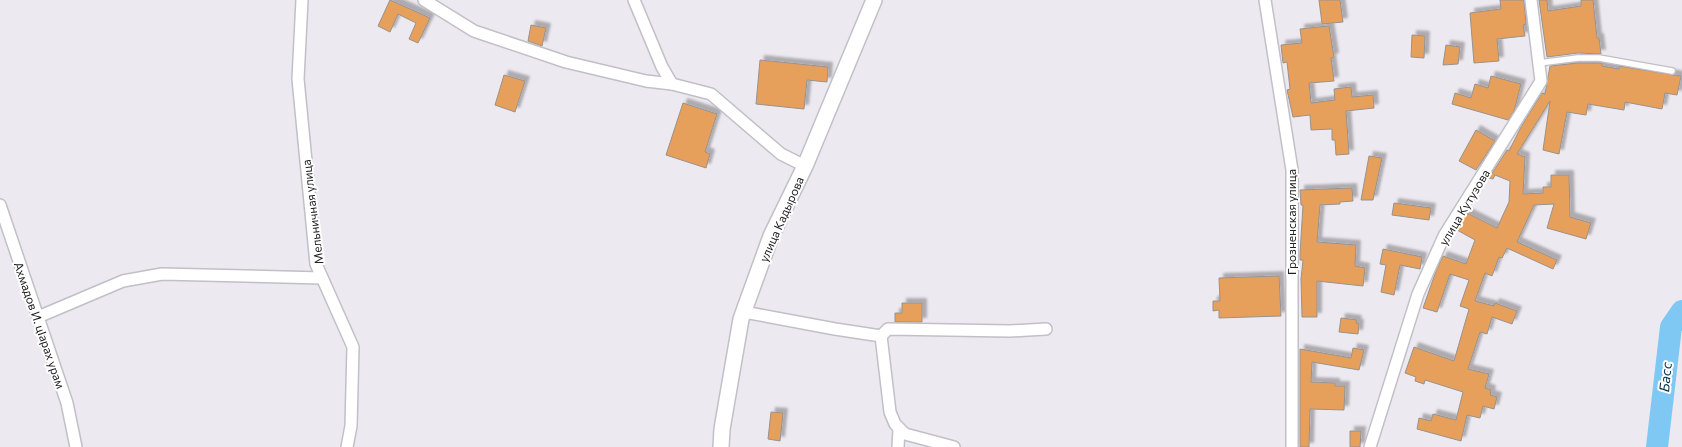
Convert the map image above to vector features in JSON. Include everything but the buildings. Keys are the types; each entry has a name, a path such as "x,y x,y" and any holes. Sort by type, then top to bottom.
{"street":[{"name":"Мельничная улица","path":"302,0 298,79 316,264 352,347 351,426 347,447"},
{"path":"424,0 474,31 566,62 711,94 781,154 805,166"},
{"path":"634,0 662,67 672,84"},
{"name":"улица Кадырова","path":"721,447 722,429 741,320 771,236 805,166 874,0"},
{"name":"Грозненская улица","path":"1265,0 1292,170 1292,447"},
{"name":"улица Кутузова","path":"1370,447 1422,286 1444,236 1541,81 1532,0"},
{"name":"Ахмадов И. цIарах урам","path":"0,205 66,403 76,447"},
{"path":"38,318 123,281 162,274 322,278"},
{"path":"744,312 881,336"},
{"path":"881,336 888,329 1010,332 1046,329"},
{"path":"881,336 890,412 899,429 905,434 954,447"},
{"path":"898,447 899,429"}],"lane":[{"path":"1539,63 1599,58 1672,71"}],"waterway":[{"name":"Басс","path":"1657,447 1671,327 1682,311"}]}
